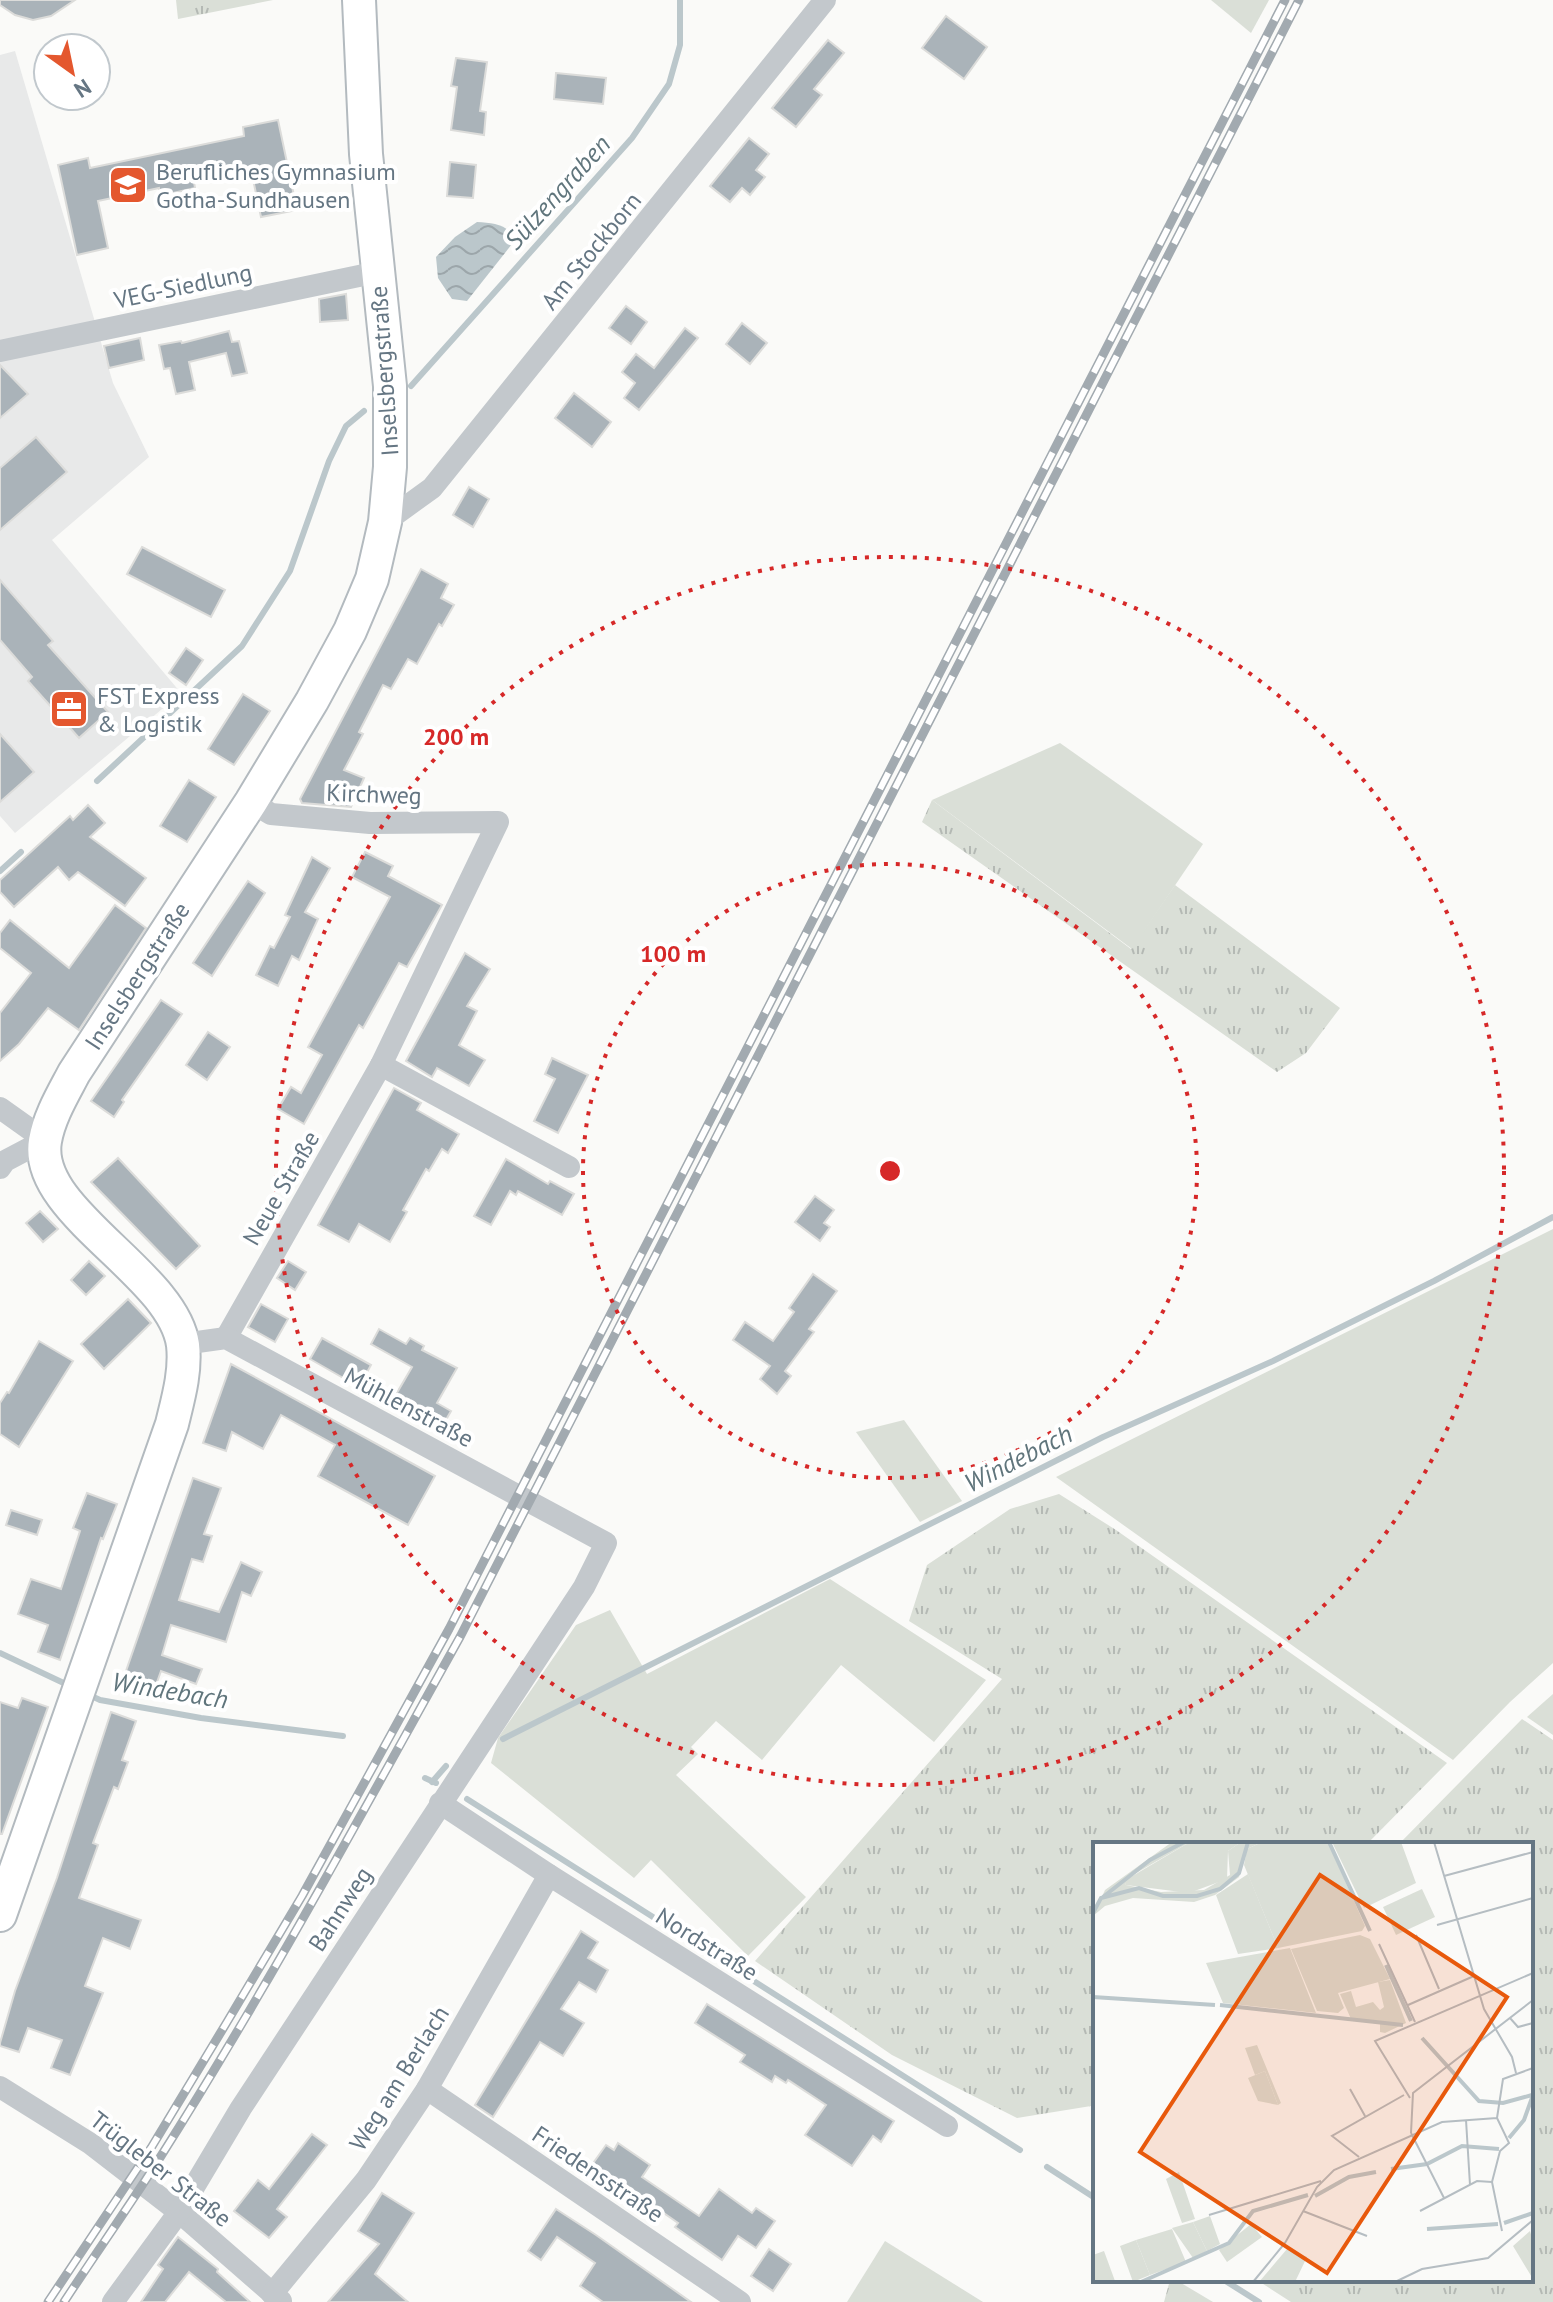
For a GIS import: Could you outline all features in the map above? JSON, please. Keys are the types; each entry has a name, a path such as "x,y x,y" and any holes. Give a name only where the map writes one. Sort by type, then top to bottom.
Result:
{"street":[{"name":"Inselsbergstraße","path":"45,1140 74,1073 251,802 312,701 350,631 372,579 385,522 390,467 390,386 366,154 359,0"},
{"name":"Am Stockborn","path":"385,522 432,488 825,0"},
{"name":"VEG-Siedlung","path":"0,351 378,272"},
{"name":"Kirchweg","path":"251,802 271,814 370,823 498,822"},
{"name":"Neue Straße","path":"226,1338 381,1065 498,822"},
{"path":"381,1065 569,1167"},
{"path":"0,1108 45,1140"},
{"path":"0,1168 5,1161 45,1140"},
{"path":"0,1915 172,1424 182,1380 183,1344 178,1327 165,1304 53,1182 44,1155 45,1140"},
{"path":"183,1344 226,1338"},
{"name":"Mühlenstraße","path":"226,1338 606,1543"},
{"name":"Bahnweg","path":"113,2302 179,2212 241,2108 584,1587 606,1543"},
{"name":"Nordstraße","path":"440,1803 947,2126"},
{"name":"Weg am Berlach","path":"277,2298 366,2180 427,2089 549,1875"},
{"name":"Trügleber Straße","path":"0,2087 91,2144 179,2212 277,2298"},
{"name":"Friedensstraße","path":"427,2089 740,2302"}],"shaded area":[{"path":"15,51 113,383 149,457 52,540 181,693 15,833 0,816 0,55"}],"green space":[{"path":"176,0 273,0 178,19"},
{"path":"1211,0 1269,0 1251,33"},
{"path":"1060,743 1203,844 1132,949 932,800"},
{"path":"932,800 1131,949 1175,885 1340,1008 1306,1053 1277,1072 922,822"},
{"path":"1553,1229 1553,1663 1453,1760 1056,1477"},
{"path":"904,1420 962,1501 920,1522 856,1432"},
{"path":"1059,1494 1116,1530 1447,1763 1369,1842 1093,1842 1093,2104 1017,2118 892,2055 755,1961 1002,1679 909,1621 927,1565 1010,1509"},
{"path":"830,1579 986,1680 934,1742 841,1665 762,1760 716,1721 691,1747 698,1754 676,1775 806,1897 748,1956 651,1860 634,1878 491,1763 498,1738 576,1625 610,1610 647,1674"},
{"path":"1553,1694 1553,1735 1527,1717"},
{"path":"1522,1719 1553,1740 1553,2302 1291,2302 1260,2282 1533,2282 1533,1842 1401,1842"},
{"path":"885,2241 983,2302 847,2302"},
{"path":"1169,2282 1179,2282 1213,2302 1164,2302"}],"water":[{"path":"477,222 504,227 516,239 467,301 452,299 438,278 436,257 455,237"}],"building":[{"path":"0,0 75,0 51,16 33,20 15,15 0,5"},
{"path":"946,16 987,47 964,79 922,48"},
{"path":"828,40 844,53 814,89 822,95 796,127 772,108"},
{"path":"456,58 487,62 480,111 486,112 484,135 451,130 457,87 451,86"},
{"path":"556,73 606,78 603,104 554,99"},
{"name":"Berufliches Gymnasium Gotha-Sundhausen","path":"278,120 297,210 261,217 251,170 194,182 195,188 160,196 159,188 98,201 108,248 77,255 58,165 88,158 90,168 244,136 243,127"},
{"path":"749,138 769,154 756,170 765,177 750,195 742,188 730,202 710,186"},
{"path":"450,162 476,165 473,198 447,196"},
{"path":"346,294 348,320 320,322 319,299"},
{"path":"626,306 647,322 631,344 609,328"},
{"path":"742,323 767,343 750,364 726,344"},
{"path":"685,328 698,338 639,410 624,398 635,383 622,372 636,354 654,368"},
{"path":"229,331 232,342 239,341 247,373 232,376 226,353 189,362 195,390 176,394 170,368 164,369 159,345 182,343"},
{"path":"140,338 144,360 109,368 104,346"},
{"path":"0,365 28,394 0,418"},
{"path":"574,393 611,422 592,447 555,418"},
{"path":"36,437 67,472 0,530 0,468"},
{"path":"469,487 489,499 473,527 453,515"},
{"path":"142,547 225,590 211,617 127,574"},
{"path":"421,569 448,584 441,598 454,605 442,626 439,624 417,664 408,659 391,689 383,685 359,732 363,734 344,770 364,778 351,807 302,803 300,799"},
{"path":"0,580 53,641 48,645 108,712 79,738 28,681 32,677 0,640"},
{"path":"186,648 203,660 186,685 169,673"},
{"path":"243,694 270,711 234,765 208,749"},
{"path":"0,734 34,772 0,802"},
{"path":"189,780 216,797 187,842 160,826"},
{"path":"88,805 105,823 90,837 146,878 125,906 78,872 69,880 58,867 14,907 0,892 0,880 70,816 73,820"},
{"path":"365,852 393,866 388,876 442,905 407,967 399,963 363,1028 359,1025 304,1124 278,1109 291,1087 301,1093 322,1055 308,1047 390,897 352,877"},
{"path":"312,857 330,868 305,912 318,919 299,960 292,956 278,986 256,975 270,946 274,948 290,917 285,915"},
{"path":"248,881 265,893 212,976 193,963"},
{"path":"115,905 146,928 79,1030 48,1008 19,1044 0,1061 0,1013 31,973 0,948 0,933 10,920 69,968"},
{"path":"465,953 490,969 467,1006 477,1011 459,1045 485,1060 469,1086 437,1068 432,1077 406,1061"},
{"path":"161,1000 182,1014 122,1100 124,1102 114,1117 91,1101"},
{"path":"208,1032 230,1047 207,1080 186,1065"},
{"path":"552,1058 588,1075 558,1133 534,1121 555,1079 545,1074"},
{"path":"394,1088 421,1103 417,1110 459,1134 448,1153 442,1149 429,1171 426,1169 403,1210 407,1212 390,1242 359,1224 349,1242 318,1225"},
{"path":"118,1158 200,1246 176,1269 91,1182"},
{"path":"506,1159 548,1184 550,1181 574,1194 562,1215 518,1191 516,1195 510,1191 491,1225 474,1216"},
{"path":"815,1196 834,1210 824,1223 830,1227 820,1241 795,1222"},
{"path":"40,1211 58,1229 43,1242 26,1223"},
{"path":"89,1261 105,1276 86,1295 71,1280"},
{"path":"288,1261 306,1272 295,1290 277,1278"},
{"path":"813,1274 837,1291 809,1329 814,1332 785,1371 791,1376 777,1394 760,1379 770,1366 733,1340 745,1322 773,1341 794,1312 789,1308"},
{"path":"128,1299 151,1323 104,1369 81,1344"},
{"path":"261,1304 288,1319 275,1342 248,1327"},
{"path":"379,1329 406,1344 410,1338 424,1346 422,1350 457,1368 437,1403 451,1411 439,1432 391,1403 412,1367 371,1344"},
{"path":"322,1338 371,1365 359,1387 310,1359"},
{"path":"39,1341 73,1361 19,1447 0,1434 0,1403"},
{"path":"231,1364 435,1476 408,1525 318,1476 335,1445 281,1415 263,1449 232,1432 226,1451 203,1443"},
{"path":"193,1478 221,1488 204,1534 212,1536 203,1562 192,1559 179,1600 219,1612 241,1562 262,1572 251,1596 242,1592 226,1642 171,1625 162,1655 202,1669 196,1684 161,1671 156,1685 125,1674"},
{"path":"87,1493 117,1504 101,1538 60,1660 38,1652 48,1625 18,1614 31,1579 61,1589 80,1531 73,1528"},
{"path":"11,1510 42,1520 37,1535 6,1525"},
{"path":"22,1698 48,1707 0,1834 0,1702 18,1708"},
{"path":"111,1712 136,1721 122,1760 128,1762 118,1789 114,1787 93,1843 98,1845 79,1898 141,1920 130,1949 103,1938 85,1986 103,1993 70,2075 51,2068 62,2040 28,2028 19,2052 0,2046 0,2043"},
{"path":"581,1931 598,1942 588,1958 608,1970 596,1992 579,1982 561,2009 584,2023 563,2056 540,2042 493,2117 475,2105"},
{"path":"707,2004 894,2121 881,2142 873,2136 852,2166 805,2135 826,2105 788,2080 786,2083 775,2076 772,2082 740,2062 745,2055 695,2023"},
{"path":"312,2134 327,2145 277,2209 287,2217 269,2238 234,2211 258,2180 269,2189"},
{"path":"618,2143 650,2165 642,2177 699,2216 719,2189 752,2213 756,2208 775,2221 756,2248 738,2236 722,2260 675,2227 678,2223 632,2191 629,2196 589,2169 606,2145 614,2150"},
{"path":"382,2193 414,2213 375,2274 408,2302 328,2302 379,2244 358,2231"},
{"path":"556,2209 691,2302 603,2302 580,2286 595,2263 557,2237 541,2260 528,2251"},
{"path":"178,2237 218,2269 217,2272 250,2302 226,2302 189,2272 165,2302 141,2302 163,2269 158,2265"},
{"path":"769,2249 791,2264 773,2291 751,2276"}],"waterway":[{"name":"Sülzengraben","path":"411,386 632,138 669,84 680,45 680,0"},
{"name":"Sülzengraben","path":"97,781 242,646 290,571 329,461 346,426 364,411"},
{"name":"Sülzengraben","path":"0,871 21,852"},
{"name":"Windebach","path":"503,1739 1103,1437 1273,1361 1434,1281 1553,1217"},
{"name":"Windebach","path":"0,1653 70,1686"},
{"name":"Windebach","path":"87,1694 100,1700 201,1718 343,1736"},
{"name":"Windebach","path":"432,1782 446,1766"},
{"name":"Windebach","path":"425,1778 436,1783"},
{"path":"467,1799 1020,2150"},
{"path":"1047,2167 1093,2197"},
{"path":"1227,2282 1259,2302"}],"railway":[{"path":"48,2302 151,2148 227,2022 302,1896 449,1629 1285,0"},
{"path":"64,2302 161,2156 239,2028 460,1637 1299,0"}],"place":[{"name":"Berufliches Gymnasium Gotha-Sundhausen","path":"128,185"},
{"name":"FST Express & Logistik","path":"69,709"}]}
